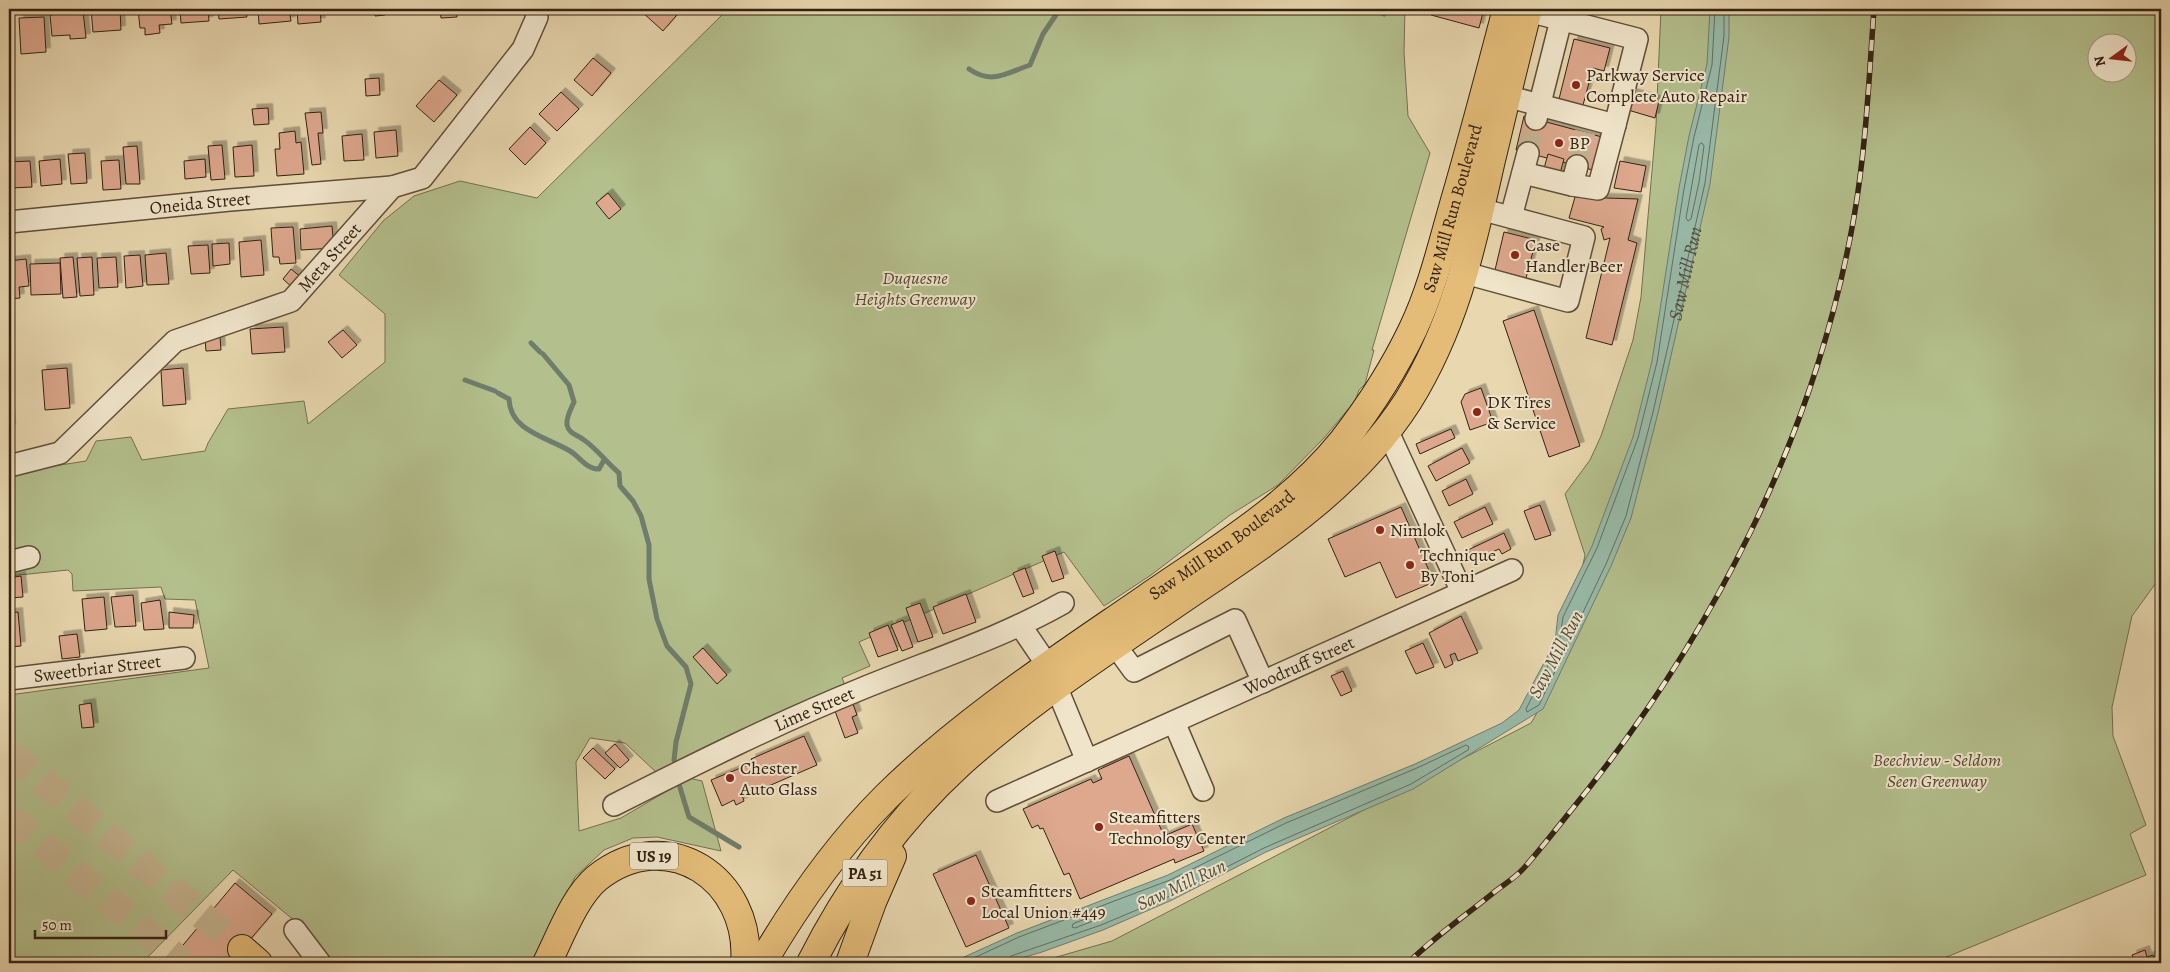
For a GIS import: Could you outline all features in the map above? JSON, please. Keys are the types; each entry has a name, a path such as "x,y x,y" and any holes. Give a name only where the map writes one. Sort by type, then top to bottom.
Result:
{"highway":[{"name":"Saw Mill Run Boulevard","path":"810,963 860,880 905,821 932,791 1052,676 1115,645 1298,519 1346,477 1387,430 1408,401 1440,342 1452,314 1465,273 1506,96 1521,10"},
{"name":"Saw Mill Run Boulevard","path":"762,963 816,879 887,796 945,744 1052,676 1282,502 1320,467 1342,442 1382,385 1413,329 1434,276 1484,99 1521,10"},
{"path":"1382,385 1387,430"},
{"path":"850,963 884,871 932,791"},
{"name":"US 19","path":"547,963 578,902 596,879 622,864 652,856 669,856 686,860 701,868 720,884 736,905 746,943 745,963"}],"street":[{"path":"392,187 422,178 523,49 537,17 535,9"},
{"path":"1511,217 1525,163 1574,175 1598,189 1636,39 1521,10"},
{"path":"1538,112 1561,20"},
{"path":"1506,96 1538,112 1587,125 1615,125"},
{"name":"Oneida Street","path":"9,222 230,200 392,187"},
{"name":"Meta Street","path":"9,466 60,453 175,341 291,301 392,187"},
{"path":"1465,273 1568,301 1584,237 1480,209"},
{"path":"1387,430 1462,592"},
{"name":"Woodruff Street","path":"997,801 1512,570"},
{"name":"Lime Street","path":"614,805 689,767 798,716 868,686 1020,626 1063,603"},
{"path":"1115,645 1134,671 1235,620 1263,682"},
{"path":"1020,626 1052,676 1087,761"},
{"name":"Sweetbriar Street","path":"9,679 184,658"},
{"path":"1174,722 1203,790"},
{"path":"295,930 320,963"}],"green space":[{"name":"Duquesne Heights Greenway","path":"728,9 1405,9 1404,52 1408,116 1430,153 1372,350 1374,350 1365,384 1359,390 1355,401 1324,438 1278,485 1230,515 1151,575 1104,606 1064,552 859,642 870,666 842,678 845,685 657,773 625,743 590,738 576,762 579,831 621,818 689,778 702,781 721,851 657,837 633,838 604,850 575,877 533,963 334,963 307,931 233,870 142,963 9,963 9,695 209,668 195,600 165,599 161,587 73,591 72,574 68,570 9,576 9,473 86,461 96,441 131,437 142,460 205,451 228,409 304,401 308,424 385,362 385,314 339,275 383,221 414,196 460,181 537,198"},
{"name":"Beechview - Seldom Seen Greenway","path":"1661,9 2161,9 2161,576 2132,616 2112,707 2113,736 2146,825 2130,834 2146,875 1932,963 1036,963 1112,941 1531,723 1559,675 1585,555 1565,494 1590,460 1601,436 1633,340 1641,297 1656,125"}],"water":[{"name":"Saw Mill Run","path":"1710,9 1729,9 1729,37 1710,184 1658,413 1631,518 1611,566 1543,709 1413,789 1266,852 1172,900 1103,930 1005,963 951,963 1017,933 1168,875 1284,818 1415,764 1502,723 1519,710 1555,642 1558,615 1592,546 1633,437 1652,361 1679,188 1689,136 1707,64"}],"building":[{"path":"91,9 120,9 121,30 93,32"},
{"path":"138,9 170,9 172,24 159,25 160,33 145,35 145,28 140,28"},
{"path":"180,9 208,9 209,21 181,23"},
{"path":"218,9 246,9 247,17 219,19"},
{"path":"258,9 289,9 291,21 259,24"},
{"path":"297,9 320,9 321,22 298,24"},
{"path":"329,9 352,9 352,11 329,13"},
{"path":"375,9 384,9 385,15 375,16"},
{"path":"440,9 457,9 457,17 441,18"},
{"path":"643,9 682,9 663,31 641,11"},
{"path":"1433,9 1484,9 1479,28 1431,15"},
{"path":"83,11 86,38 70,39 70,35 52,36 50,15"},
{"path":"44,17 46,52 21,54 19,18"},
{"name":"Parkway Service Complete Auto Repair","path":"1574,39 1610,48 1604,71 1593,68 1583,105 1559,99"},
{"path":"593,58 611,73 592,96 574,80"},
{"path":"379,78 380,95 366,96 365,79"},
{"path":"439,80 457,95 434,122 416,106"},
{"path":"561,92 579,109 557,131 539,114"},
{"path":"1632,93 1659,101 1655,118 1628,110"},
{"path":"268,108 269,124 254,125 252,109"},
{"path":"321,112 323,133 318,133 321,164 312,165 305,113"},
{"name":"BP","path":"1524,116 1602,137 1593,170 1516,150"},
{"path":"530,127 546,143 525,165 509,149"},
{"path":"396,130 398,156 376,158 374,132"},
{"path":"295,131 296,143 301,142 304,174 277,176 275,149 280,149 279,133"},
{"path":"362,134 364,160 344,161 342,136"},
{"path":"222,145 225,179 211,180 208,146"},
{"path":"252,145 254,176 235,177 233,147"},
{"path":"137,146 140,184 126,184 123,147"},
{"path":"85,153 87,183 71,184 68,154"},
{"path":"1548,154 1564,159 1559,177 1543,172"},
{"path":"60,159 62,184 41,186 39,161"},
{"path":"205,159 206,177 185,179 184,161"},
{"path":"119,160 121,189 103,190 101,161"},
{"path":"30,161 32,187 10,188 9,162"},
{"path":"1620,161 1646,166 1641,192 1614,188"},
{"path":"608,193 621,209 609,219 596,203"},
{"path":"1575,197 1638,199 1628,240 1637,243 1612,345 1586,338 1610,238 1604,240 1601,229 1604,227 1569,218"},
{"path":"332,226 334,248 301,250 300,229"},
{"path":"293,227 296,263 280,264 279,257 273,257 271,228"},
{"name":"Case Handler Beer","path":"1504,232 1536,240 1526,278 1495,270"},
{"path":"261,240 264,275 241,277 239,242"},
{"path":"229,243 230,264 213,266 212,244"},
{"path":"208,245 210,273 191,274 188,246"},
{"path":"166,253 169,284 147,285 145,255"},
{"path":"140,255 143,286 126,288 124,256"},
{"path":"73,257 77,297 63,298 60,258"},
{"path":"92,257 94,295 80,296 77,258"},
{"path":"116,257 118,287 99,288 97,258"},
{"path":"26,259 29,286 19,287 20,298 9,299 9,261"},
{"path":"60,263 61,294 31,295 30,264"},
{"path":"291,269 302,278 293,288 283,279"},
{"path":"1534,310 1580,446 1549,457 1503,321"},
{"path":"283,327 285,352 252,354 250,329"},
{"path":"343,330 357,345 342,358 328,342"},
{"path":"220,337 221,350 206,351 205,339"},
{"path":"67,368 70,408 45,410 42,370"},
{"path":"183,368 186,404 163,406 161,370"},
{"name":"DK Tires & Service","path":"1481,388 1493,422 1470,430 1461,402 1465,394"},
{"path":"9,402 11,429 9,429"},
{"path":"1451,429 1455,438 1420,454 1416,444"},
{"path":"1462,448 1470,463 1436,481 1428,466"},
{"path":"1466,479 1473,494 1449,506 1442,491"},
{"path":"1540,505 1551,535 1535,540 1524,511"},
{"path":"1401,507 1434,582 1396,598 1380,562 1345,577 1328,539"},
{"path":"1485,507 1493,524 1462,538 1454,522"},
{"path":"1504,533 1511,549 1502,554 1499,549 1473,561 1468,550"},
{"path":"1055,551 1064,578 1052,582 1042,556"},
{"path":"1025,568 1034,593 1023,597 1013,573"},
{"path":"21,576 23,597 9,598 9,578"},
{"path":"966,594 976,622 943,634 933,607"},
{"path":"133,595 136,626 115,627 111,597"},
{"path":"104,597 107,629 85,631 82,599"},
{"path":"160,600 164,629 144,630 141,603"},
{"path":"920,603 933,637 918,642 906,608"},
{"path":"18,612 21,646 9,647 9,613"},
{"path":"169,612 194,615 193,628 169,628"},
{"path":"1461,616 1478,653 1458,661 1455,653 1450,655 1453,664 1445,668 1429,633"},
{"path":"903,620 913,647 902,651 891,625"},
{"path":"888,625 898,650 878,657 869,633"},
{"path":"77,634 80,657 62,659 59,636"},
{"path":"1423,643 1434,667 1416,674 1405,651"},
{"path":"703,648 727,675 717,684 693,657"},
{"path":"1343,671 1352,691 1341,696 1331,676"},
{"path":"91,703 94,727 82,728 79,705"},
{"path":"853,704 857,715 852,717 858,733 845,738 835,711"},
{"path":"804,736 817,765 764,788 763,786 742,795 744,801 736,805 734,800 722,806 711,780 753,763 751,759"},
{"path":"615,744 629,760 620,768 605,753"},
{"path":"593,748 615,769 605,779 583,758"},
{"name":"Steamfitters Technology Center","path":"1129,756 1164,836 1192,824 1204,851 1175,863 1174,859 1080,899 1069,873 1064,875 1043,828 1040,829 1038,825 1032,828 1023,809 1091,779 1093,783 1102,779 1098,770"},
{"name":"Steamfitters Local Union #449","path":"976,855 1009,928 966,947 933,874"},
{"path":"235,883 272,914 230,963 168,963"},
{"path":"2145,950 2147,957 2153,955 2156,963 2129,963 2134,960 2132,955"}],"waterway":[{"path":"969,69 977,74 992,77 1030,65 1043,34 1060,9"},
{"path":"1377,9 1384,14"},
{"path":"531,343 540,352"},
{"path":"543,354 569,385 574,402 567,419 568,428 593,447 619,473 620,486 633,501 641,516 649,545 649,579 657,619 667,646 686,667 691,684 676,742 674,760"},
{"path":"465,380 495,391"},
{"path":"498,393 509,399 511,410 516,419 531,432 574,453 590,467 599,469 604,460"},
{"path":"678,781 689,817 739,847"}],"tunnel":[{"path":"1528,153 1536,119"},
{"path":"1577,166 1585,132"},
{"path":"9,753 242,949"},
{"path":"9,817 183,963"}],"railway":[{"path":"1408,963 1439,935 1520,872 1558,827 1620,747 1668,678 1711,607 1750,533 1784,457 1813,379 1836,299 1854,217 1861,165 1867,113 1874,9"}],"place":[{"name":"Parkway Service Complete Auto Repair","path":"1576,85"},
{"name":"BP","path":"1559,143"},
{"name":"Case Handler Beer","path":"1515,255"},
{"name":"DK Tires & Service","path":"1477,412"},
{"name":"Nimlok","path":"1380,530"},
{"name":"Technique By Toni","path":"1410,565"},
{"name":"Chester Auto Glass","path":"730,778"},
{"name":"Steamfitters Technology Center","path":"1099,827"},
{"name":"Steamfitters Local Union #449","path":"971,901"}]}
